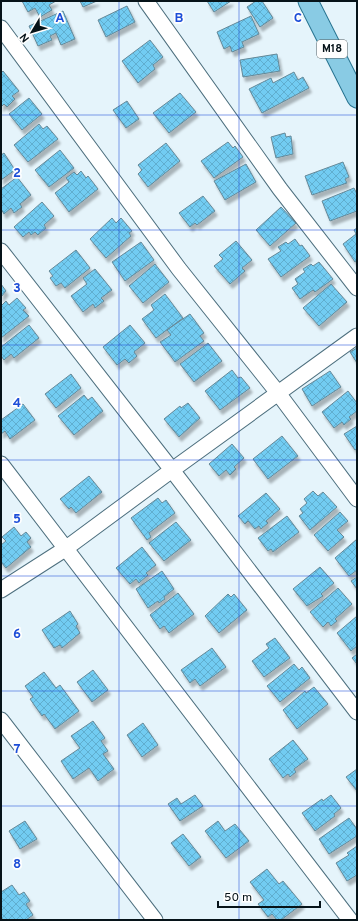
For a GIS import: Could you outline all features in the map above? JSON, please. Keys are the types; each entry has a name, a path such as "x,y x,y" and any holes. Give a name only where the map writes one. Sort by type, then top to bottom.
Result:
{"main road":[{"name":"M18","path":"308,1 357,98"}],"street":[{"path":"146,1 280,189 357,288"},
{"path":"1,28 179,269 278,393 357,499"},
{"path":"1,251 172,470 357,712"},
{"path":"1,590 65,550 172,470 357,336"},
{"path":"1,464 65,550 350,920"},
{"path":"1,720 155,920"}],"building":[{"path":"22,1 56,1 49,5 52,10 40,17 35,8 28,12"},
{"path":"80,1 97,1 83,7"},
{"path":"207,1 231,1 214,12"},
{"path":"256,1 262,1 273,18 260,27 247,7"},
{"path":"127,6 135,22 106,37 98,20"},
{"path":"63,11 75,39 61,45 56,33 50,36 52,40 38,46 29,26"},
{"path":"251,16 259,34 242,42 244,47 232,52 230,46 224,49 217,32"},
{"path":"150,40 163,57 153,65 155,69 138,83 122,61"},
{"path":"277,54 280,71 243,77 240,60"},
{"path":"3,71 19,91 12,96 15,99 7,107 4,104 1,107 1,73"},
{"path":"294,72 298,80 303,77 309,88 262,113 249,89 271,78 273,83"},
{"path":"180,93 196,112 169,133 153,113"},
{"path":"29,98 42,114 22,130 9,114"},
{"path":"127,101 139,119 126,128 113,110"},
{"path":"39,124 43,129 47,126 58,139 28,162 14,145"},
{"path":"285,133 286,137 291,136 293,154 276,158 271,137"},
{"path":"228,142 233,148 235,146 243,157 214,178 201,161"},
{"path":"166,143 180,161 148,187 138,174 142,170 138,165"},
{"path":"60,150 74,168 49,187 35,170"},
{"path":"4,153 15,170 1,180 1,155"},
{"path":"343,162 349,177 345,179 347,183 312,195 305,176"},
{"path":"246,164 256,182 225,200 214,181"},
{"path":"81,171 86,178 88,176 98,189 69,212 55,193 69,182 66,178 74,172 77,175"},
{"path":"17,177 31,195 20,204 22,207 14,213 11,208 4,214 1,209 1,189"},
{"path":"354,188 357,194 357,211 330,221 322,201"},
{"path":"203,196 215,211 197,225 195,223 190,227 179,213"},
{"path":"42,202 54,216 44,225 46,228 38,235 35,232 31,235 29,232 23,237 14,227"},
{"path":"281,207 296,223 270,246 256,230"},
{"path":"112,218 116,223 121,218 132,231 129,233 131,236 106,258 90,239"},
{"path":"357,228 357,261 355,262 343,244 356,234 354,230"},
{"path":"295,239 300,246 302,245 310,256 281,277 268,259 281,251 278,247 286,242 288,244"},
{"path":"236,241 252,260 242,268 245,271 230,284 214,266 223,259 219,255"},
{"path":"141,242 154,260 125,281 112,262"},
{"path":"76,250 90,268 65,288 61,283 56,286 50,278 53,276 49,271"},
{"path":"319,262 333,279 315,292 313,290 300,299 292,288 298,284 295,279 305,272 303,269 311,264 313,266"},
{"path":"155,264 169,282 143,303 129,286"},
{"path":"95,269 112,290 101,298 104,301 95,308 93,304 83,312 71,296 87,284 83,278"},
{"path":"1,284 6,291 1,297"},
{"path":"331,284 347,302 319,326 303,308"},
{"path":"165,294 183,318 156,338 142,319 154,310 151,305"},
{"path":"17,298 26,308 23,310 29,316 1,338 1,306 6,301 9,305"},
{"path":"190,314 204,333 200,336 204,341 175,362 160,342 171,335 167,330"},
{"path":"29,325 39,338 14,358 11,354 4,360 1,356 1,347"},
{"path":"130,325 145,343 134,352 137,356 129,363 125,359 117,365 103,347"},
{"path":"208,343 222,361 194,382 180,364"},
{"path":"357,348 357,363 350,352"},
{"path":"232,370 238,378 241,377 250,388 220,410 205,391"},
{"path":"330,371 341,387 312,406 302,389"},
{"path":"71,374 81,388 56,408 45,394"},
{"path":"348,391 357,403 357,411 349,417 351,419 344,425 342,422 334,428 322,412"},
{"path":"84,395 88,400 92,397 103,411 74,435 58,416"},
{"path":"188,403 200,418 179,437 164,419 180,406 181,408"},
{"path":"23,404 35,420 10,439 5,431 1,434 1,420"},
{"path":"357,426 357,449 355,450 344,434"},
{"path":"282,436 298,456 268,479 253,459"},
{"path":"232,444 244,458 234,467 236,469 230,475 226,470 219,476 209,464"},
{"path":"89,476 102,492 76,513 71,507 69,509 60,499"},
{"path":"313,491 318,496 323,492 337,507 310,530 299,516 303,513 300,509 307,503 304,499"},
{"path":"266,493 280,509 266,521 268,523 261,529 259,526 255,529 248,521 245,524 238,516"},
{"path":"158,498 162,503 166,500 175,513 149,533 151,537 147,540 131,518"},
{"path":"340,512 348,521 337,530 344,537 328,551 314,535"},
{"path":"287,516 299,532 273,552 271,549 268,551 258,538"},
{"path":"176,522 191,540 164,561 149,543"},
{"path":"14,527 21,536 26,532 31,538 27,542 31,547 6,568 1,562 1,545 6,541 2,537"},
{"path":"357,539 357,570 349,576 335,558"},
{"path":"142,547 156,565 146,573 148,575 139,583 136,579 130,584 116,568"},
{"path":"320,567 334,583 321,594 323,596 307,606 293,589"},
{"path":"162,571 174,589 164,597 165,599 159,603 158,601 148,608 136,589"},
{"path":"357,577 357,589 351,581"},
{"path":"338,588 352,604 335,619 337,621 331,626 328,622 323,627 310,612"},
{"path":"178,593 194,614 169,633 164,626 160,629 150,615"},
{"path":"228,594 231,597 234,594 247,610 219,633 205,616"},
{"path":"70,611 78,624 76,626 80,633 62,648 60,645 54,648 42,630"},
{"path":"357,616 357,646 351,651 337,633"},
{"path":"275,638 290,658 264,677 252,661 269,648 266,644"},
{"path":"212,648 226,667 200,686 195,679 190,683 181,670"},
{"path":"357,654 357,664 352,658"},
{"path":"294,664 299,670 302,667 310,678 280,702 267,686"},
{"path":"93,670 108,690 92,702 77,682"},
{"path":"44,672 56,688 60,685 79,711 55,729 44,714 42,716 30,699 33,697 25,686"},
{"path":"314,687 328,704 297,729 283,710 305,691 306,693"},
{"path":"93,721 105,738 101,741 108,751 103,754 114,769 98,781 89,768 73,779 61,761 80,748 71,736"},
{"path":"143,723 158,745 142,757 127,735"},
{"path":"293,740 308,759 294,769 296,772 290,777 288,774 283,778 269,759"},
{"path":"357,769 357,791 346,777"},
{"path":"195,795 203,806 180,821 168,804 177,798 181,804"},
{"path":"331,795 341,808 334,814 335,816 315,831 302,813 322,799 323,801"},
{"path":"349,818 357,829 357,836 329,854 319,839"},
{"path":"25,821 37,839 20,849 9,831"},
{"path":"218,821 225,831 235,824 249,841 226,858 205,831"},
{"path":"183,834 201,857 189,866 171,843"},
{"path":"357,846 357,875 347,881 336,863 349,855 347,853"},
{"path":"267,869 279,884 283,881 302,904 281,920 277,920 272,914 268,917 258,904 264,900 250,882"},
{"path":"12,885 19,895 24,892 30,901 26,904 33,915 26,920 3,920 1,917 1,892"}]}
